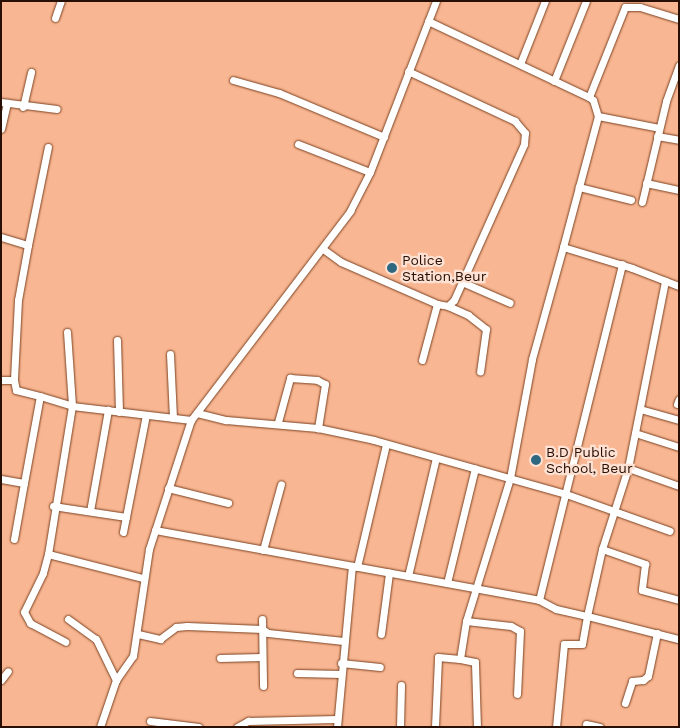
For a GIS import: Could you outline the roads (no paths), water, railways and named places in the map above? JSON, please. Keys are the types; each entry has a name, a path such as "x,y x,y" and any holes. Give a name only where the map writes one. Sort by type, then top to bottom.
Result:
{"street":[{"path":"55,18 61,1"},
{"path":"100,727 116,680 133,656 138,634 143,578 155,530 192,420 283,295 323,249 350,211 370,172 436,1"},
{"path":"520,64 546,1"},
{"path":"554,81 586,1"},
{"path":"589,97 625,7 640,7 679,19"},
{"path":"428,21 589,97 593,100 598,116 532,359 510,478 474,588 460,659"},
{"path":"642,202 659,128 679,65"},
{"path":"408,71 515,121 525,132 524,144 462,282 448,306"},
{"path":"23,107 31,72"},
{"path":"233,80 279,93 384,137"},
{"path":"1,129 4,103 23,107 57,109"},
{"path":"598,116 659,128"},
{"path":"657,136 679,140"},
{"path":"298,144 370,172"},
{"path":"48,148 18,300 14,380 16,390 72,406 192,420"},
{"path":"646,184 679,190"},
{"path":"579,188 631,200"},
{"path":"1,236 28,245"},
{"path":"563,247 622,264 679,286"},
{"path":"323,249 341,262 437,304 448,306 468,315 486,329 480,372"},
{"path":"539,600 622,264"},
{"path":"556,727 564,644 582,644 586,616 602,549 628,468 666,281"},
{"path":"462,282 510,303"},
{"path":"422,360 437,304"},
{"path":"65,642 30,623 24,612 44,573 53,506 72,406 67,332"},
{"path":"118,340 119,412"},
{"path":"170,354 173,418"},
{"path":"278,422 288,381 294,376 317,380 325,384 318,428"},
{"path":"1,380 14,380"},
{"path":"14,539 40,396"},
{"path":"640,409 679,420"},
{"path":"90,511 108,410"},
{"path":"197,413 226,420 278,422 318,428 386,444 566,494 670,531"},
{"path":"123,532 146,415"},
{"path":"635,433 679,447"},
{"path":"237,727 240,723 337,723 344,641 354,566 386,444"},
{"path":"408,576 436,458"},
{"path":"447,583 475,468"},
{"path":"628,468 679,486"},
{"path":"1,479 24,483"},
{"path":"263,550 281,484"},
{"path":"168,488 228,503"},
{"path":"53,506 126,517"},
{"path":"155,530 539,600 556,609 679,638"},
{"path":"602,549 645,564 642,590 679,600"},
{"path":"48,554 143,578"},
{"path":"381,634 389,573"},
{"path":"68,619 96,639 116,680"},
{"path":"262,619 262,686"},
{"path":"466,621 511,626 520,631 517,694"},
{"path":"138,634 160,639 176,627 187,626 262,629 268,634 344,641"},
{"path":"625,703 632,680 643,680 648,676 656,633"},
{"path":"220,658 262,657"},
{"path":"435,727 438,658 475,662 477,727"},
{"path":"342,663 380,666"},
{"path":"1,680 8,671"},
{"path":"297,673 341,674"},
{"path":"400,727 401,685"},
{"path":"150,721 199,727"},
{"path":"586,724 600,727"}],"place":[{"name":"Police Station,Beur","path":"392,268"},
{"name":"B.D Public School, Beur","path":"536,460"}]}
